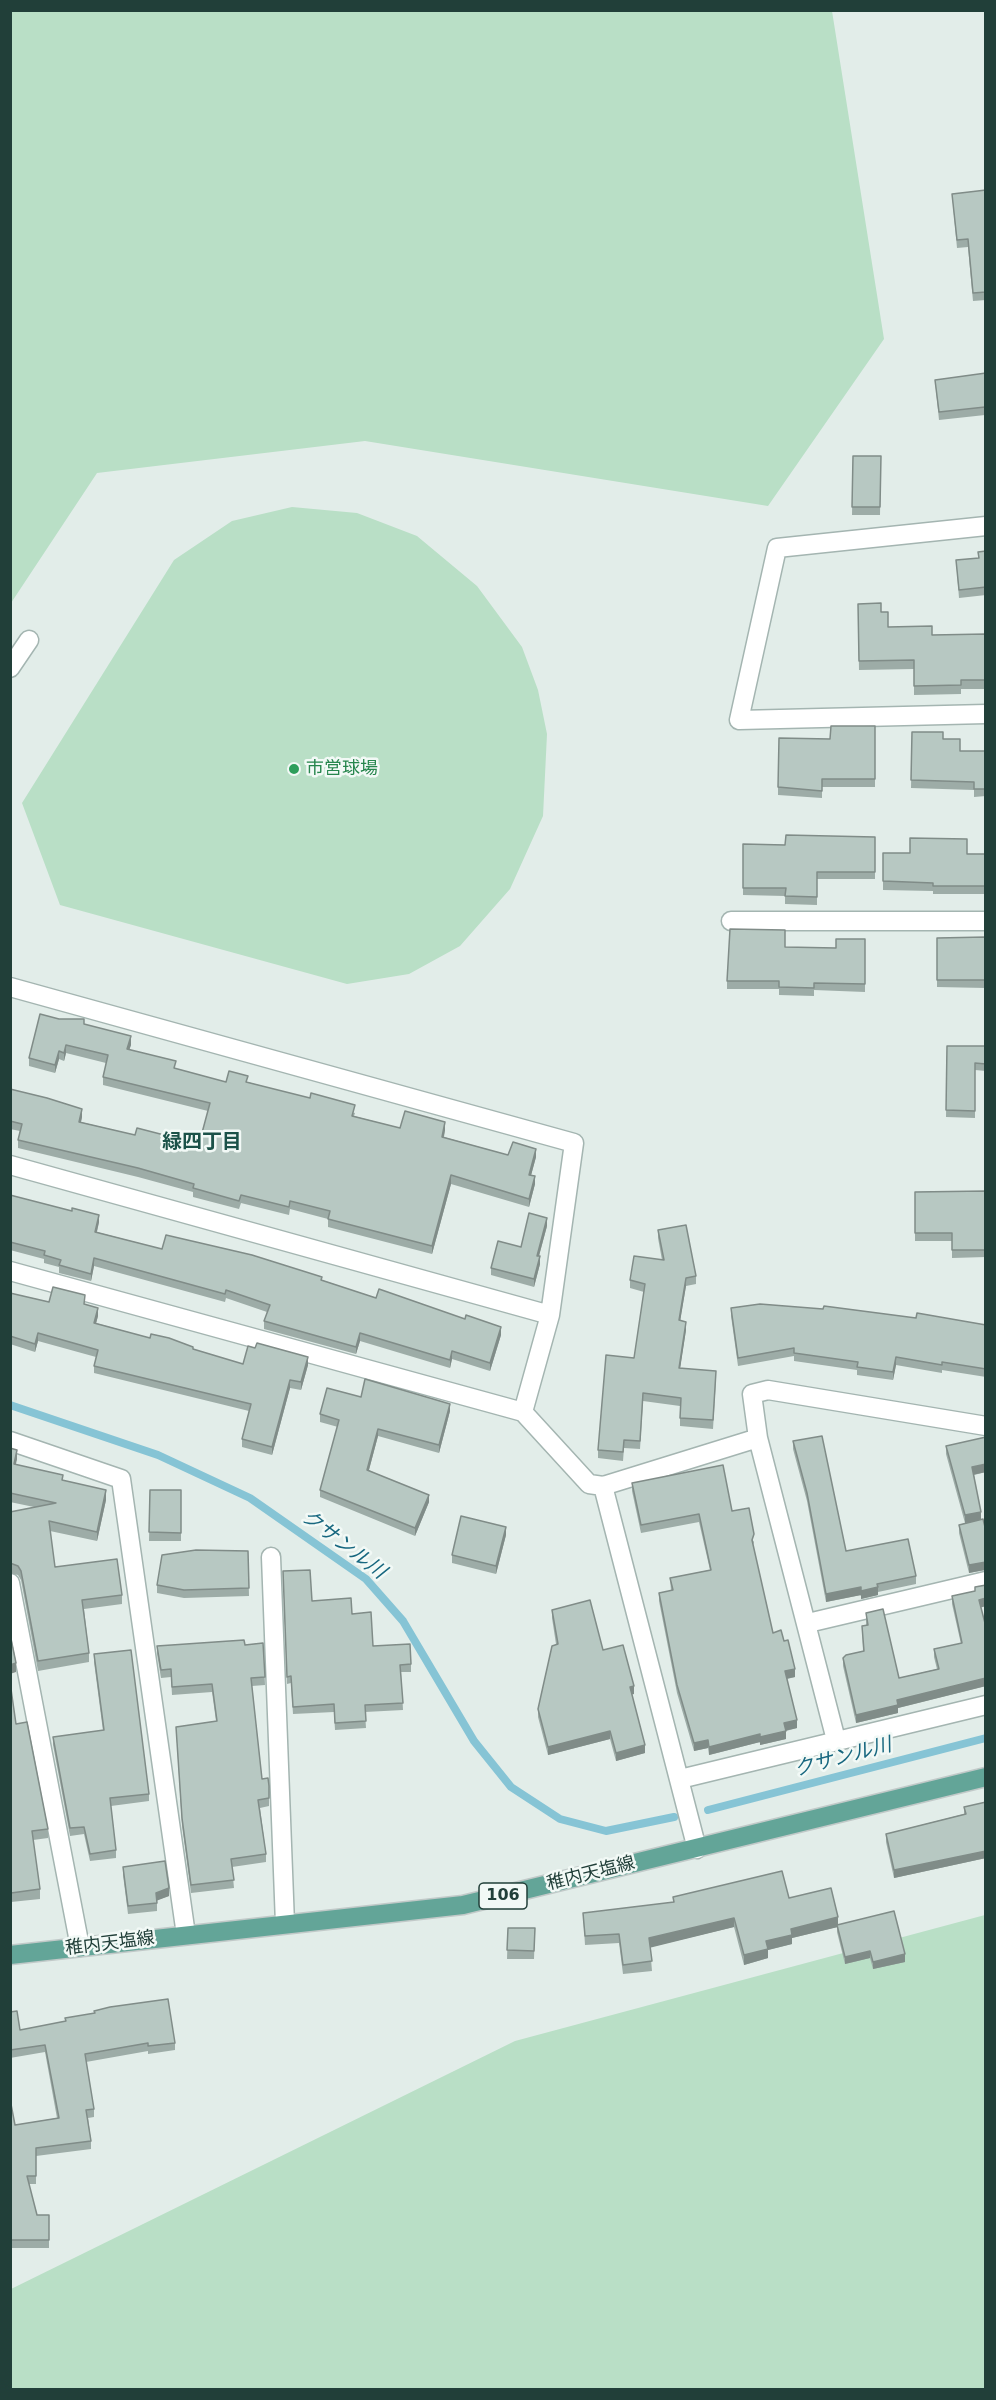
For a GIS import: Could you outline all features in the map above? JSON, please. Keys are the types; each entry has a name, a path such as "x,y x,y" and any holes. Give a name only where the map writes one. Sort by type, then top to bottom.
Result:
{"main road":[{"name":"稚内天塩線","path":"10,1955 463,1905 986,1777"}],"street":[{"path":"986,526 777,548 739,720 986,714"},
{"path":"10,668 29,640"},
{"path":"730,921 986,921"},
{"path":"10,987 574,1143 550,1315 523,1412"},
{"path":"10,1165 550,1315"},
{"path":"10,1271 523,1412 589,1484 603,1486 758,1437"},
{"path":"836,1740 808,1623 758,1437 752,1394 768,1390 986,1426"},
{"path":"10,1441 121,1479 186,1935"},
{"path":"603,1486 697,1849"},
{"path":"271,1557 285,1924"},
{"path":"808,1623 986,1581"},
{"path":"10,1583 80,1947"},
{"path":"680,1779 986,1705"}],"green space":[{"path":"11,10 832,11 884,339 768,506 365,441 97,473 11,603"},
{"name":"市営球場","path":"292,507 357,513 417,536 477,586 522,647 538,690 547,734 543,816 510,889 460,946 409,974 347,984 60,905 22,803 174,560 232,521"},
{"path":"985,1915 985,2389 11,2390 11,2289 515,2041"}],"building":[{"path":"986,190 986,292 973,293 968,239 957,240 952,194"},
{"path":"986,373 986,411 985,407 939,412 935,380"},
{"path":"853,456 881,456 880,507 852,507"},
{"path":"986,551 986,587 959,590 956,560 979,558 978,552"},
{"path":"881,603 881,612 888,612 888,627 932,626 932,635 986,634 986,680 961,680 961,685 914,686 914,660 859,661 858,604"},
{"path":"831,726 875,726 875,779 822,779 822,791 778,787 779,738 830,739"},
{"path":"912,732 943,732 943,739 960,739 960,751 986,751 986,789 974,789 974,782 911,780"},
{"path":"786,835 875,837 875,872 817,872 817,897 785,896 786,888 743,888 743,844 785,845"},
{"path":"910,838 967,839 967,854 986,854 986,886 933,886 933,883 883,881 883,853 910,853"},
{"path":"730,929 785,930 785,947 836,948 836,939 865,939 865,984 814,983 814,988 779,987 779,981 727,981"},
{"path":"986,937 986,980 937,980 937,938"},
{"path":"40,1014 59,1019 84,1019 84,1024 131,1036 127,1049 176,1061 174,1068 226,1082 229,1071 248,1076 246,1082 310,1098 311,1093 355,1105 352,1116 400,1128 405,1111 445,1122 442,1137 508,1155 513,1142 536,1149 529,1175 535,1176 529,1199 451,1175 432,1246 328,1219 330,1211 290,1201 289,1207 241,1195 239,1201 193,1188 194,1184 138,1168 18,1140 22,1124 10,1121 10,1089 82,1109 79,1122 135,1135 137,1128 199,1144 210,1103 103,1077 108,1055 66,1045 64,1053 59,1051 55,1065 29,1058"},
{"path":"947,1046 986,1046 986,1064 975,1063 975,1111 946,1110"},
{"path":"986,1191 986,1250 952,1250 952,1233 915,1233 915,1192"},
{"path":"10,1195 72,1211 72,1208 99,1215 95,1232 162,1249 166,1235 252,1255 322,1277 321,1280 376,1298 379,1289 465,1319 466,1315 501,1327 490,1363 452,1351 450,1360 360,1333 356,1347 264,1321 270,1305 226,1290 225,1294 94,1258 91,1274 59,1265 61,1260 44,1255 45,1251 10,1242"},
{"path":"529,1213 547,1218 537,1256 540,1256 534,1279 491,1268 498,1241 521,1247"},
{"path":"686,1225 696,1276 686,1278 679,1320 686,1322 679,1368 716,1371 713,1420 680,1418 681,1398 643,1393 640,1441 624,1440 623,1452 598,1450 606,1355 634,1358 645,1284 630,1280 634,1256 664,1260 658,1230"},
{"path":"53,1287 85,1295 84,1304 98,1308 94,1323 150,1338 151,1334 169,1338 193,1347 193,1349 243,1364 248,1346 255,1348 257,1343 308,1357 301,1382 290,1380 272,1447 242,1439 251,1404 94,1366 98,1350 38,1333 35,1344 10,1336 10,1293 49,1302"},
{"path":"760,1304 823,1309 824,1306 916,1318 917,1313 986,1325 986,1369 942,1362 942,1365 896,1357 893,1372 857,1367 858,1362 794,1353 794,1348 738,1358 731,1308"},
{"path":"365,1379 450,1404 439,1445 378,1429 367,1470 429,1495 415,1528 320,1490 339,1420 320,1414 327,1388 361,1397"},
{"path":"822,1436 846,1551 908,1539 916,1576 877,1584 878,1587 861,1591 861,1587 826,1594 807,1493 793,1441"},
{"path":"986,1437 986,1464 972,1467 981,1512 965,1515 946,1446"},
{"path":"10,1448 17,1450 14,1464 63,1475 62,1480 106,1490 97,1532 49,1521 55,1567 117,1559 122,1595 82,1600 89,1653 38,1661 21,1571 18,1566 10,1563 10,1512 56,1503 10,1493"},
{"path":"723,1465 732,1511 749,1508 754,1534 752,1540 773,1633 781,1630 784,1641 788,1640 795,1669 785,1671 797,1720 784,1723 786,1731 760,1737 760,1734 709,1747 708,1740 694,1743 677,1685 659,1593 673,1590 670,1578 711,1570 699,1514 641,1525 632,1483"},
{"path":"150,1490 181,1490 181,1533 149,1532"},
{"path":"461,1516 506,1527 496,1566 452,1555"},
{"path":"983,1519 986,1531 986,1562 969,1565 959,1525"},
{"path":"196,1550 248,1551 249,1588 184,1590 157,1585 162,1555"},
{"path":"310,1570 312,1601 351,1598 352,1614 371,1612 373,1646 410,1644 411,1664 400,1665 403,1703 365,1705 366,1721 335,1723 334,1704 293,1707 291,1676 287,1677 283,1571"},
{"path":"986,1585 986,1598 979,1600 986,1627 986,1678 897,1700 898,1705 856,1715 843,1658 846,1655 864,1651 862,1626 868,1625 866,1613 883,1609 899,1678 939,1669 934,1649 962,1643 952,1596 975,1591 975,1587"},
{"path":"590,1600 603,1650 623,1645 634,1686 630,1687 645,1745 616,1753 610,1731 548,1747 538,1709 552,1646 558,1644 552,1610"},
{"path":"10,1634 16,1663 10,1665"},
{"path":"244,1640 245,1645 263,1643 265,1677 251,1678 262,1779 268,1778 269,1786 269,1798 258,1800 266,1854 231,1859 234,1880 191,1885 182,1818 176,1727 217,1721 212,1684 172,1687 171,1669 161,1670 157,1646"},
{"path":"131,1650 149,1794 110,1798 116,1850 90,1854 84,1827 70,1828 53,1737 104,1730 94,1654"},
{"path":"10,1682 16,1724 27,1722 48,1829 32,1831 40,1889 11,1893 10,1886"},
{"path":"986,1802 986,1851 894,1870 886,1834 966,1814 964,1807"},
{"path":"165,1861 169,1888 156,1893 157,1903 128,1906 123,1867"},
{"path":"782,1871 789,1898 831,1888 838,1917 791,1929 792,1935 766,1941 768,1949 744,1955 734,1918 649,1938 652,1961 623,1965 619,1934 585,1936 583,1913 674,1902 673,1897"},
{"path":"894,1911 905,1954 873,1962 870,1951 845,1957 837,1925"},
{"path":"508,1928 535,1928 534,1951 507,1950"},
{"path":"168,1999 175,2043 148,2046 148,2043 85,2054 94,2109 86,2110 91,2141 36,2148 36,2176 27,2176 37,2215 49,2215 49,2240 10,2240 10,2099 15,2125 59,2118 45,2045 10,2050 10,2012 17,2011 20,2030 66,2021 65,2018 95,2013 94,2011 110,2007"}],"waterway":[{"name":"クサンル川","path":"10,1405 158,1455 250,1498 366,1579 403,1621 474,1741 511,1787 560,1819 606,1831 674,1817"},
{"name":"クサンル川","path":"708,1810 986,1738"}],"place":[{"name":"市営球場","path":"294,769"}],"district":[{"name":"緑四丁目","path":"202,1143"}]}
